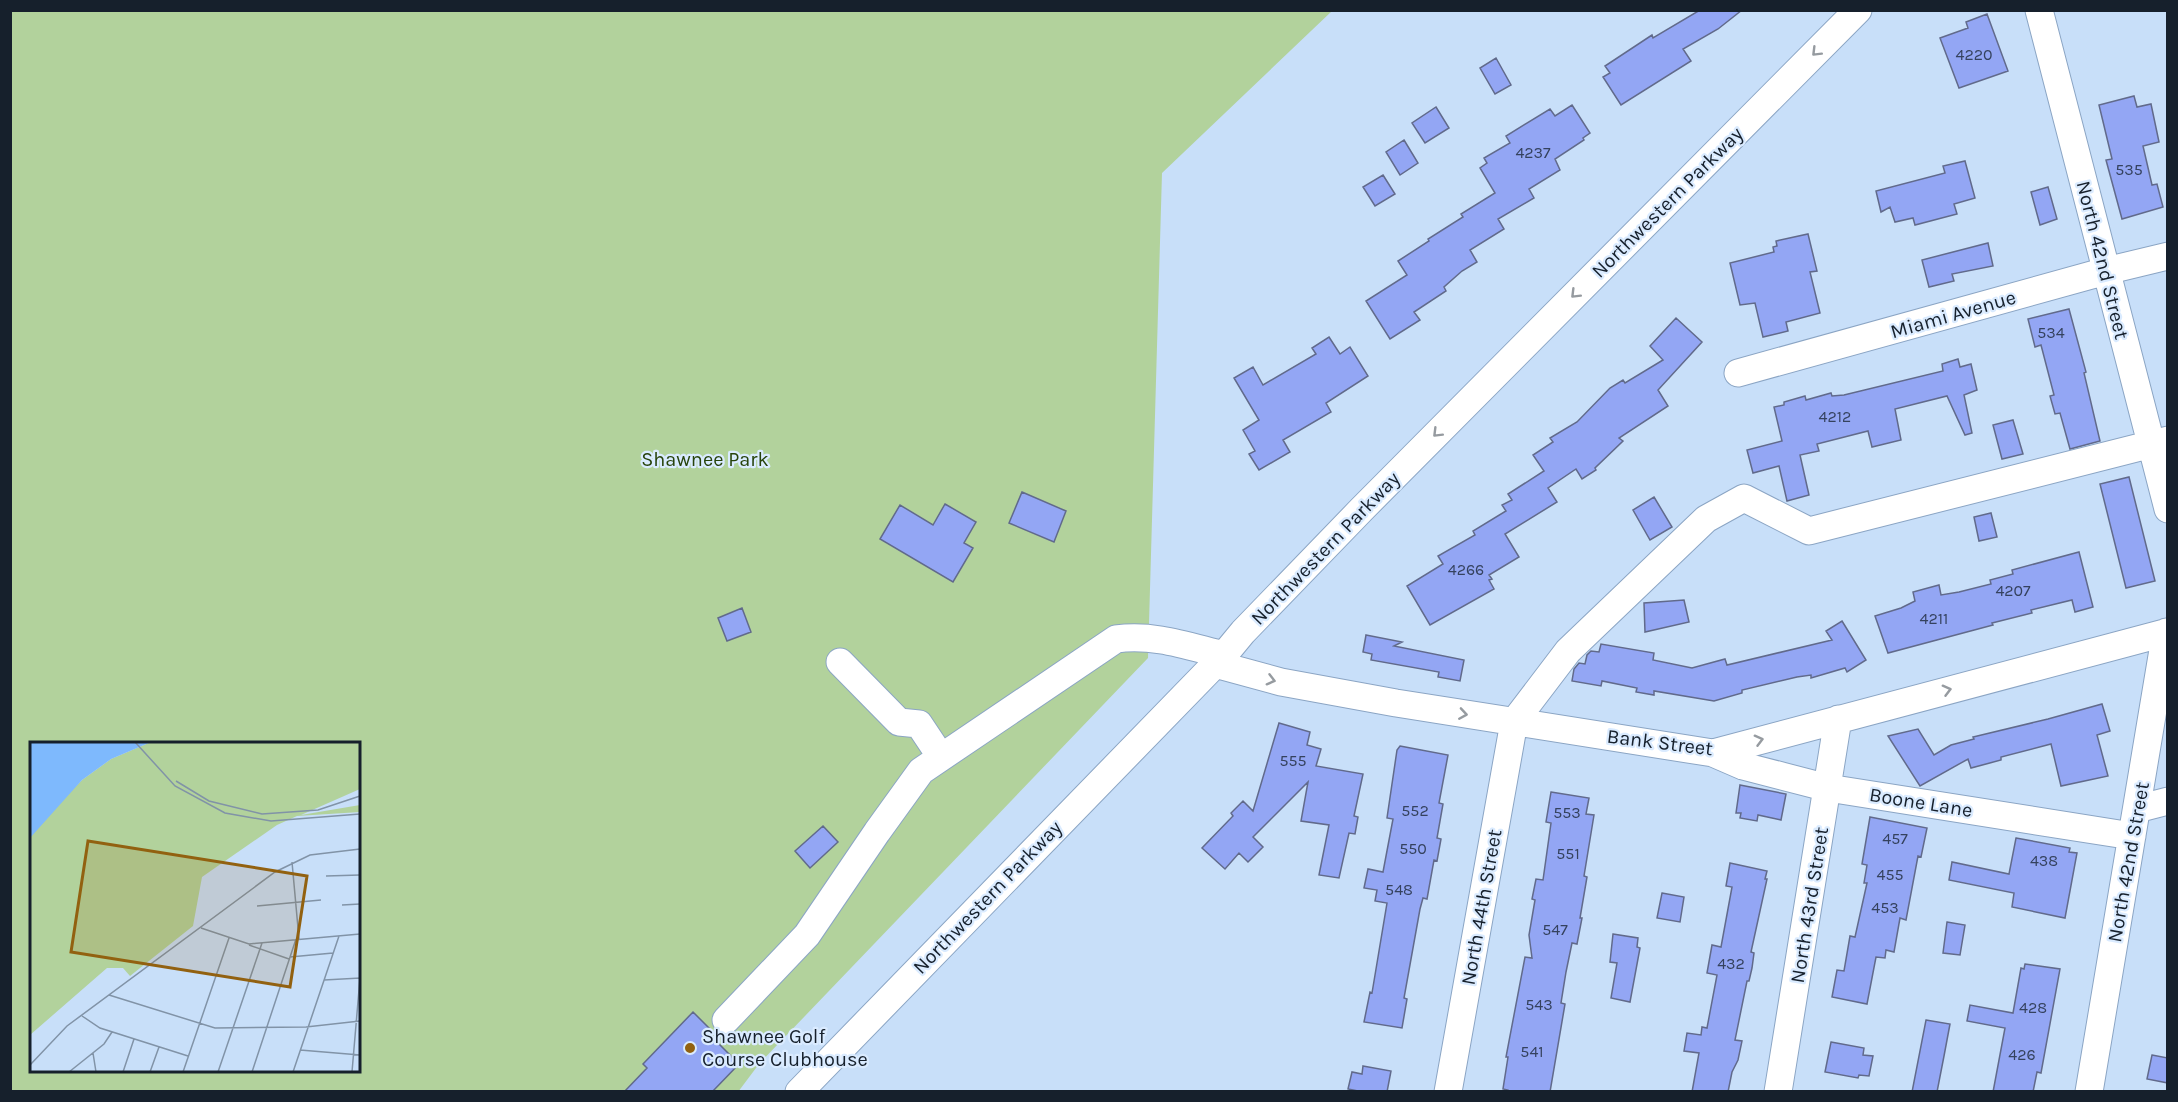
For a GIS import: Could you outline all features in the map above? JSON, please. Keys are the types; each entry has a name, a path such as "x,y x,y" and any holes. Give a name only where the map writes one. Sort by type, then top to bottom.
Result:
{"street":[{"name":"Northwestern Parkway","path":"799,1092 1220,660 1243,632 1361,510 1858,10"},
{"name":"North 42nd Street","path":"2039,10 2106,271 2159,443 2168,509"},
{"name":"Miami Avenue","path":"1738,373 2106,271 2168,256"},
{"path":"1514,722 1568,651 1706,519 1744,498 1809,531 2159,443"},
{"name":"Bank Street","path":"726,1020 807,935 877,831 921,771 1116,639 1137,636 1155,638 1281,682 1713,753 2167,632"},
{"name":"North 42nd Street","path":"2089,1092 2167,632"},
{"path":"840,662 899,722 919,724 941,757"},
{"name":"North 43rd Street","path":"1778,1092 1838,719"},
{"name":"North 44th Street","path":"1448,1092 1514,722"},
{"name":"Boone Lane","path":"1713,753 1743,766 1828,788 2132,836"},
{"path":"2137,808 2168,801"}],"green space":[{"name":"Shawnee Park","path":"10,11 1332,11 1162,173 1148,658 759,1064 738,1092 11,1091"}],"building":[{"path":"1700,10 1742,10 1718,29 1683,49 1691,61 1621,105 1603,77 1610,73 1605,66 1652,35 1653,38"},
{"path":"1987,14 2008,71 1959,88 1940,38 1968,28 1966,22"},
{"path":"1496,58 1511,85 1495,94 1480,68"},
{"path":"2134,96 2137,107 2151,104 2159,142 2143,146 2152,185 2157,184 2163,207 2122,219 2106,160 2112,159 2099,105"},
{"path":"1572,105 1590,133 1583,138 1584,140 1555,159 1560,170 1529,189 1534,198 1498,219 1504,229 1470,250 1477,262 1462,271 1444,287 1446,291 1414,312 1420,320 1390,339 1366,301 1407,275 1398,261 1463,217 1461,214 1495,193 1480,168 1487,163 1484,158 1510,143 1506,136 1550,109 1555,116"},
{"path":"1436,107 1449,128 1425,143 1412,123"},
{"path":"1404,140 1418,163 1400,175 1386,152"},
{"path":"1965,161 1975,198 1954,204 1957,214 1915,225 1913,218 1895,222 1890,207 1881,212 1876,191 1945,173 1943,166"},
{"path":"1383,175 1395,194 1375,206 1363,187"},
{"path":"2048,187 2057,219 2040,225 2031,192"},
{"path":"1808,234 1817,271 1810,272 1820,313 1786,322 1788,331 1763,337 1755,303 1740,305 1730,263 1774,252 1773,247 1777,246 1776,241"},
{"path":"1988,243 1993,266 1952,274 1954,281 1929,287 1922,260"},
{"path":"2069,309 2086,372 2084,373 2100,441 2070,449 2060,413 2055,414 2050,396 2054,395 2041,345 2035,347 2028,319"},
{"path":"1676,318 1702,342 1658,390 1668,406 1619,438 1623,441 1595,468 1596,470 1582,479 1576,469 1548,488 1557,502 1505,534 1519,557 1489,575 1494,589 1430,625 1407,586 1443,564 1438,556 1475,535 1473,531 1506,511 1502,505 1512,500 1508,494 1544,471 1533,455 1553,442 1550,438 1577,422 1610,388 1623,380 1625,383 1663,360 1650,346"},
{"path":"1329,337 1340,354 1350,347 1368,376 1326,403 1331,412 1283,440 1290,452 1259,470 1249,454 1255,451 1243,430 1259,420 1234,378 1253,367 1263,385 1316,354 1312,348"},
{"path":"1958,359 1960,367 1971,364 1977,390 1964,395 1972,433 1965,435 1947,396 1895,409 1901,440 1872,447 1868,431 1817,444 1819,451 1800,455 1809,495 1787,501 1779,466 1753,473 1747,450 1782,441 1774,407 1805,396 1806,400 1831,393 1832,396 1844,395 1943,371 1942,364"},
{"path":"2013,420 2023,454 2002,459 1993,425"},
{"path":"2129,477 2155,581 2126,588 2100,484"},
{"path":"1022,492 1066,511 1054,542 1009,523"},
{"path":"1654,497 1672,527 1650,540 1633,510"},
{"path":"945,504 976,522 964,543 973,548 953,582 880,539 900,505 933,525"},
{"path":"1991,513 1997,537 1979,541 1974,517"},
{"path":"2079,552 2093,607 2075,612 2072,600 2031,610 2032,613 1992,623 1993,625 1888,653 1875,616 1915,601 1913,592 1939,585 1941,595 1959,592 1991,584 1990,580 2013,574 2012,570"},
{"path":"1684,600 1689,622 1645,632 1644,603"},
{"path":"742,608 751,632 727,641 718,618"},
{"path":"1842,621 1866,660 1847,672 1845,668 1811,678 1811,675 1797,677 1742,690 1742,693 1714,701 1654,691 1654,695 1636,692 1637,688 1602,681 1601,686 1572,681 1574,669 1579,663 1585,664 1587,655 1591,651 1599,652 1601,644 1654,653 1653,660 1692,668 1725,659 1727,665 1832,640 1826,631"},
{"path":"1366,635 1402,642 1394,646 1464,660 1460,681 1438,677 1439,672 1371,660 1372,654 1363,652"},
{"path":"2102,704 2110,731 2097,735 2108,776 2061,786 2051,744 2001,757 2001,760 1971,768 1968,759 1920,786 1888,736 1918,729 1934,755 1951,745 1974,739 1973,737"},
{"path":"1279,723 1310,732 1307,745 1321,749 1316,766 1363,774 1354,816 1358,817 1355,834 1349,833 1339,878 1319,875 1329,825 1301,821 1308,782 1253,837 1263,847 1248,862 1239,853 1225,869 1202,848 1233,816 1231,813 1243,801 1253,811"},
{"path":"1400,746 1448,755 1439,803 1443,804 1437,838 1441,839 1437,861 1434,860 1427,899 1423,898 1420,909 1404,998 1407,999 1402,1028 1364,1022 1370,992 1372,993 1387,903 1375,901 1377,890 1364,888 1368,869 1383,872 1393,819 1387,818 1397,750"},
{"path":"1740,785 1786,794 1781,820 1758,815 1757,821 1740,818 1741,813 1736,813"},
{"path":"1551,792 1589,798 1586,814 1594,815 1584,876 1587,877 1580,918 1582,918 1577,944 1572,943 1566,972 1561,1003 1565,1004 1550,1092 1508,1092 1503,1089 1508,1057 1506,1057 1525,957 1532,958 1529,935 1535,900 1532,899 1536,879 1543,880 1551,823 1546,822"},
{"path":"1870,817 1927,828 1921,857 1918,856 1906,920 1900,918 1894,952 1886,950 1885,958 1876,957 1867,1004 1832,997 1837,970 1844,971 1850,936 1855,937 1867,883 1864,883 1867,865 1862,864"},
{"path":"823,826 838,842 810,868 795,851"},
{"path":"2016,838 2070,848 2069,852 2077,853 2065,918 2012,907 2014,893 1949,880 1952,862 2009,874"},
{"path":"1730,863 1767,871 1751,952 1754,953 1752,968 1749,981 1747,981 1735,1040 1742,1041 1728,1092 1692,1092 1699,1053 1684,1051 1687,1033 1701,1035 1702,1027 1707,1028 1717,975 1707,973 1712,945 1721,947 1732,887 1726,886"},
{"path":"1662,893 1684,897 1680,922 1657,918"},
{"path":"1947,922 1965,925 1960,955 1943,953"},
{"path":"1613,934 1638,938 1637,947 1640,948 1630,1002 1611,998 1617,963 1610,962"},
{"path":"2025,964 2060,969 2041,1073 2037,1072 2033,1092 1993,1092 2005,1028 1967,1021 1970,1005 2013,1013 2021,968 2024,969"},
{"name":"Shawnee Golf Course Clubhouse","path":"693,1012 710,1029 707,1032 739,1064 712,1092 624,1092 647,1068 643,1064"},
{"path":"1926,1020 1950,1024 1937,1092 1912,1092"},
{"path":"1831,1042 1864,1048 1863,1055 1873,1056 1869,1076 1859,1075 1858,1078 1825,1072"},
{"path":"2152,1055 2168,1058 2168,1083 2147,1079"},
{"path":"1363,1066 1391,1071 1387,1092 1363,1092 1348,1089 1352,1072 1362,1074"}],"place":[{"name":"Shawnee Golf Course Clubhouse","path":"690,1048"}]}
